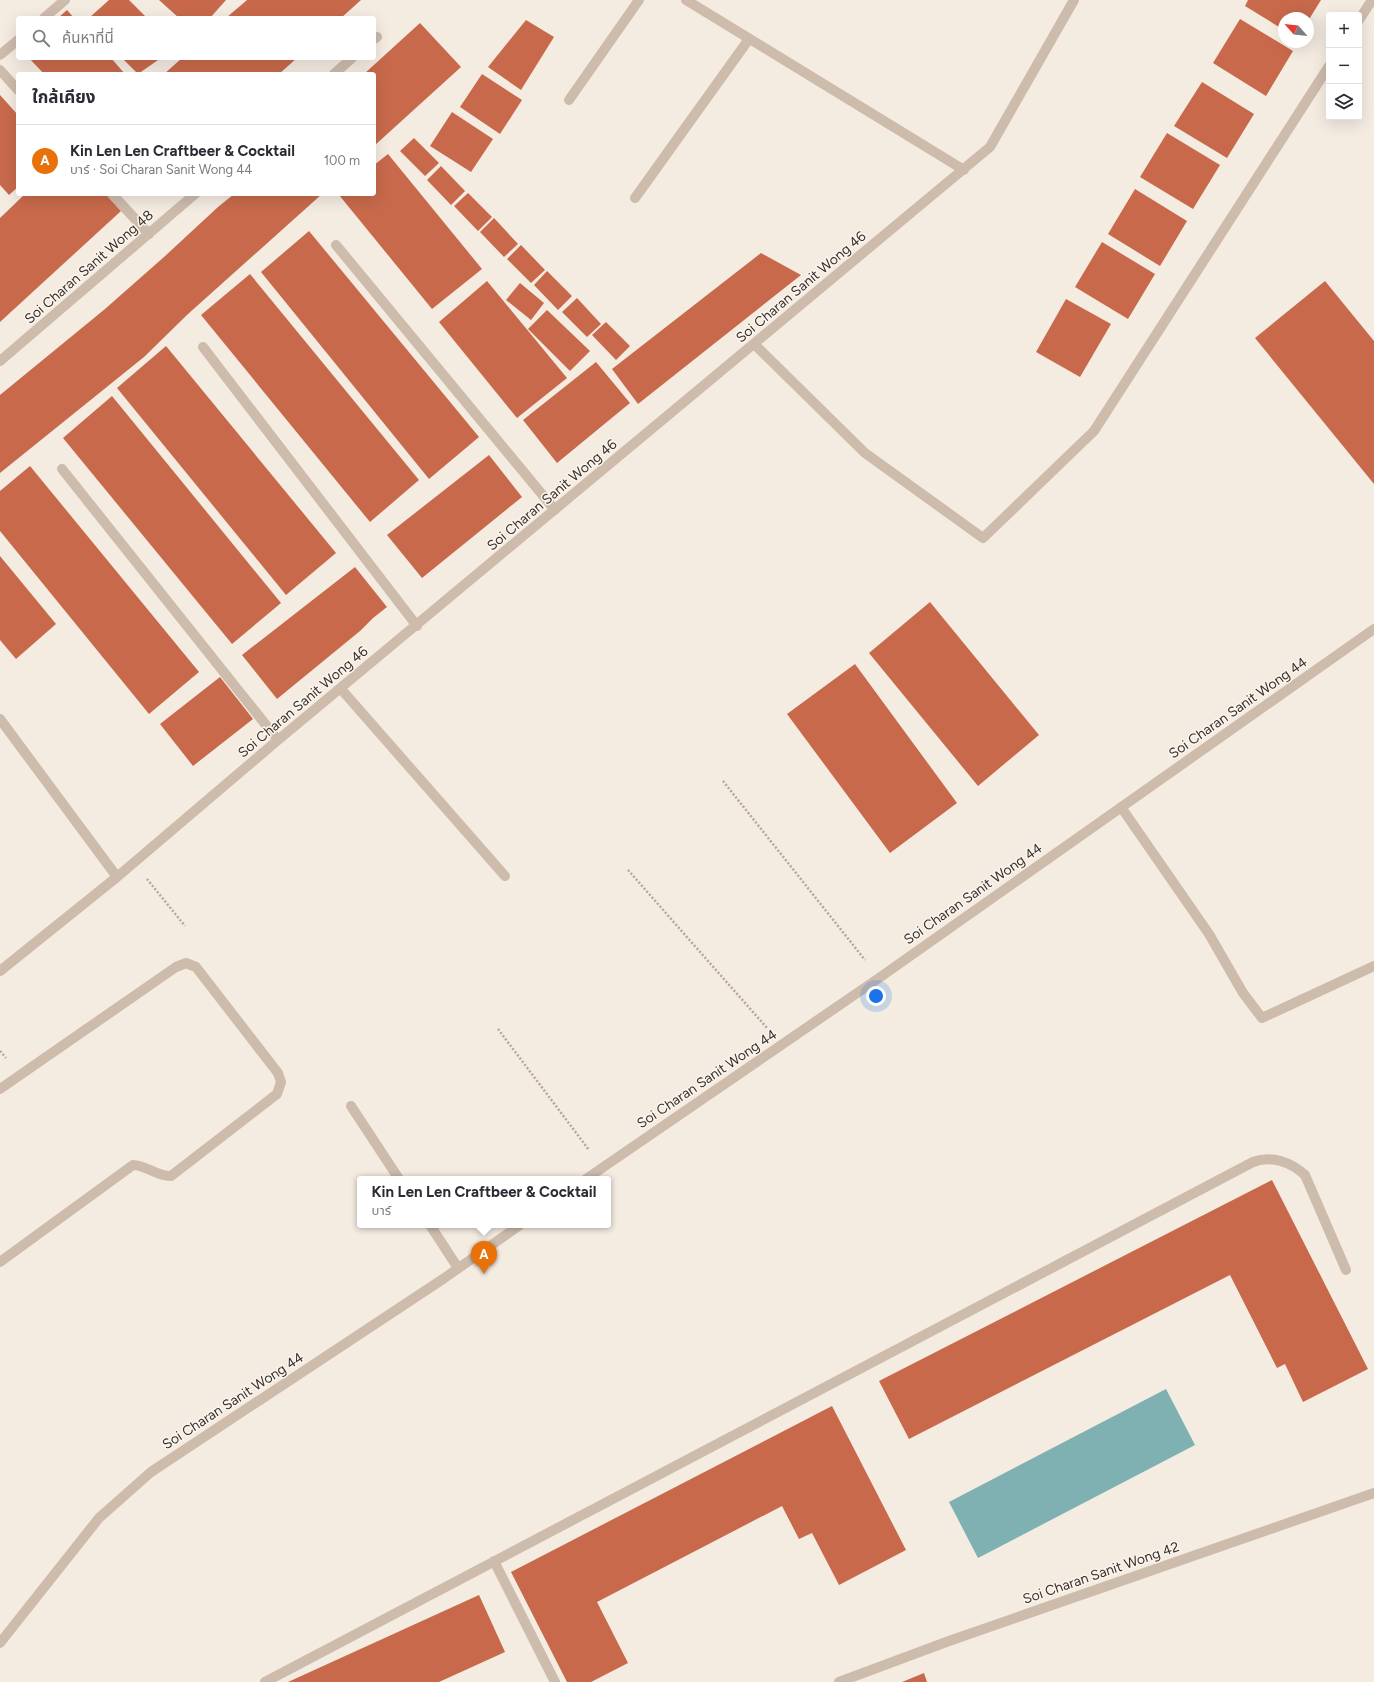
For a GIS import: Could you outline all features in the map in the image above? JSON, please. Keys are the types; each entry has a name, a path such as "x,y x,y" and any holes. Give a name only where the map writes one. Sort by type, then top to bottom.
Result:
{"street":[{"path":"46,16 65,0"},
{"path":"569,100 639,0"},
{"path":"686,0 964,170"},
{"name":"Soi Charan Sanit Wong 46","path":"0,971 134,863 278,740 417,626 990,147 1074,0"},
{"path":"1362,15 1372,0"},
{"path":"635,198 749,38"},
{"path":"0,55 16,42"},
{"path":"336,72 350,60"},
{"path":"0,70 16,88"},
{"path":"754,344 865,452 983,538 1094,431 1326,71"},
{"path":"114,196 149,234"},
{"name":"Soi Charan Sanit Wong 48","path":"0,361 193,196"},
{"path":"336,245 556,510"},
{"path":"203,347 417,626"},
{"path":"62,469 278,740"},
{"name":"Soi Charan Sanit Wong 44","path":"590,1176 879,978 1374,629"},
{"path":"341,689 505,876"},
{"path":"0,718 117,877"},
{"path":"1120,807 1209,934 1244,993 1262,1018 1374,966"},
{"path":"0,1089 176,967 186,963 196,967 278,1073 281,1082 277,1094 171,1176 164,1175 144,1166 133,1165 0,1262"},
{"path":"351,1106 397,1176"},
{"path":"265,1682 1258,1160 1279,1160 1293,1166 1305,1175 1346,1270"},
{"path":"432,1228 458,1268"},
{"name":"Soi Charan Sanit Wong 44","path":"0,1643 99,1518 151,1472 516,1228"},
{"name":"Soi Charan Sanit Wong 42","path":"839,1682 949,1641 1374,1493"},
{"path":"494,1561 555,1682"}],"path":[{"path":"723,781 879,978"},
{"path":"134,863 185,926"},
{"path":"628,870 782,1045"},
{"path":"498,1029 602,1168"},
{"path":"0,1051 6,1059"}],"water":[{"path":"1166,1389 1195,1445 978,1558 949,1502"}],"building":[{"path":"109,0 129,0 145,16 91,16"},
{"path":"159,0 226,0 212,16 177,16"},
{"path":"247,0 361,0 343,16 228,16"},
{"path":"1248,0 1321,0 1314,12 1278,12 1278,26 1245,6"},
{"path":"67,10 72,16 60,16"},
{"path":"1240,19 1278,42 1278,48 1288,48 1293,51 1266,96 1213,63"},
{"path":"526,20 554,37 521,90 488,67"},
{"path":"420,23 461,67 376,144 376,72 366,72"},
{"path":"31,60 113,60 123,72 42,72"},
{"path":"124,60 158,60 141,72 136,72"},
{"path":"180,60 295,60 281,72 166,72"},
{"path":"482,74 522,100 500,134 460,107"},
{"path":"1202,82 1254,114 1227,158 1174,126"},
{"path":"0,95 16,113 16,189 9,195 0,185"},
{"path":"452,112 493,139 471,172 430,146"},
{"path":"1167,133 1220,165 1193,209 1140,177"},
{"path":"414,138 439,163 425,176 400,151"},
{"path":"388,154 482,269 432,309 340,196 376,196 376,163"},
{"path":"441,166 465,191 451,205 427,180"},
{"path":"1135,189 1187,221 1160,266 1108,234"},
{"path":"468,193 492,217 478,231 454,206"},
{"path":"23,196 108,196 121,211 0,322 0,218"},
{"path":"232,196 320,196 188,314 144,357 0,473 0,395 105,309"},
{"path":"494,218 518,244 504,257 480,232"},
{"path":"309,231 479,437 429,479 261,272"},
{"path":"1102,242 1155,274 1128,319 1075,287"},
{"path":"521,245 545,270 531,283 507,259"},
{"path":"761,253 801,275 638,404 612,369"},
{"path":"547,271 572,296 558,310 534,285"},
{"path":"250,274 419,480 370,522 201,315"},
{"path":"487,281 567,378 517,418 439,322"},
{"path":"1325,281 1374,341 1374,484 1255,338"},
{"path":"520,283 544,303 531,320 506,300"},
{"path":"577,298 601,324 587,337 562,312"},
{"path":"1066,299 1111,324 1080,377 1036,352"},
{"path":"547,310 590,351 570,371 528,329"},
{"path":"606,322 630,346 616,360 592,335"},
{"path":"166,346 336,553 286,595 117,388"},
{"path":"596,362 630,403 557,463 523,420"},
{"path":"112,396 281,603 232,644 63,438"},
{"path":"489,455 522,497 422,578 387,535"},
{"path":"30,466 199,672 149,714 0,531 0,491"},
{"path":"0,556 56,624 16,659 0,640"},
{"path":"355,567 387,607 277,699 242,655"},
{"path":"930,602 1039,735 978,786 869,653"},
{"path":"855,664 957,803 890,853 787,714"},
{"path":"220,677 253,719 193,766 160,724"},
{"path":"1272,1180 1368,1369 1303,1402 1285,1364 1277,1368 1230,1275 909,1439 879,1381"},
{"path":"832,1406 906,1550 839,1585 812,1533 799,1539 782,1506 597,1602 628,1663 591,1682 567,1682 511,1572"},
{"path":"479,1595 505,1652 439,1682 288,1682"},
{"path":"924,1673 927,1682 902,1682"}],"place":[{"name":"Kin Len Len Craftbeer & Cocktail","path":"484,1274"}]}
